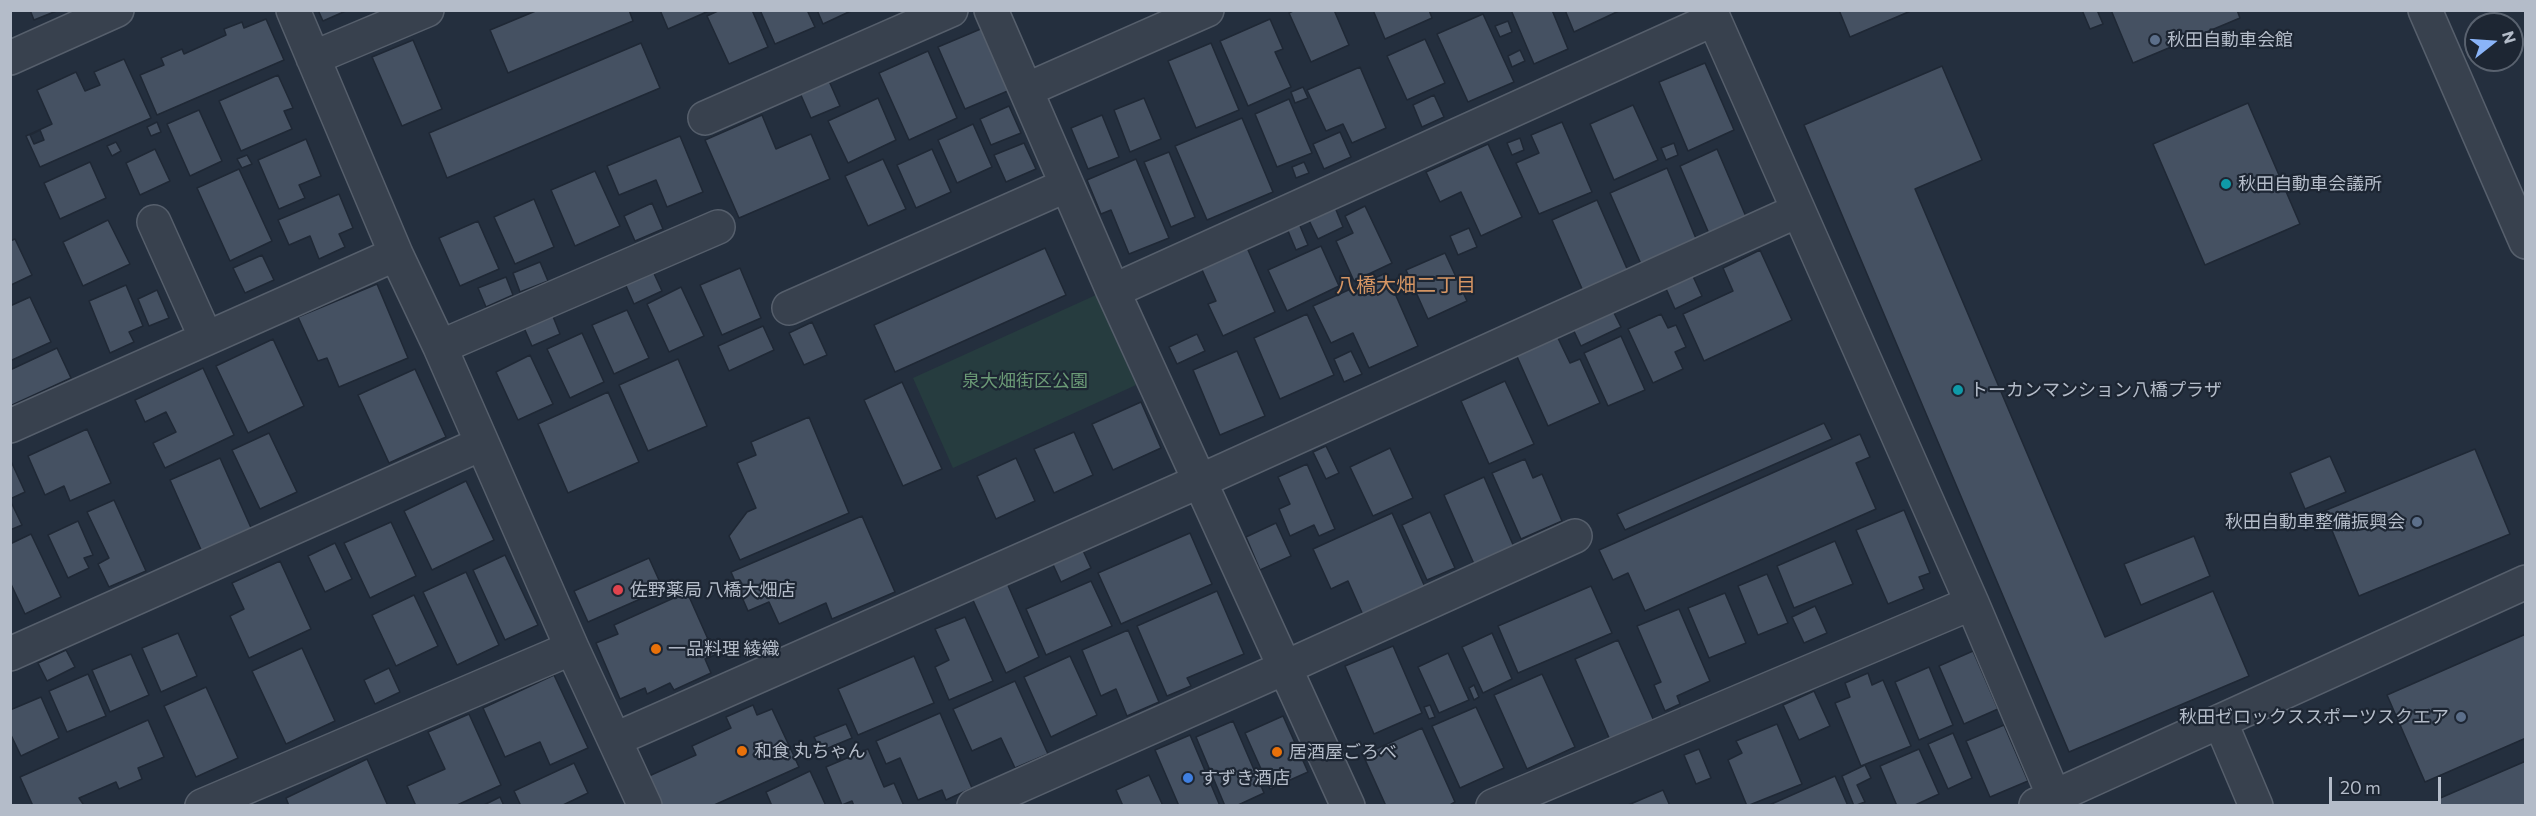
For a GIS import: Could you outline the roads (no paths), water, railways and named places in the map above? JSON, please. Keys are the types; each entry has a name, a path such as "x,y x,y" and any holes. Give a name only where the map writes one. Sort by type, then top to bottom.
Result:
{"street":[{"path":"10,58 117,10"},
{"path":"293,10 396,254 440,347 572,648 645,806"},
{"path":"313,58 427,10"},
{"path":"705,118 951,10"},
{"path":"991,10 1113,291 1348,806"},
{"path":"1026,90 1207,10"},
{"path":"2425,10 2526,242"},
{"path":"1113,291 1712,15 1972,603 2049,803 2220,721 2526,582"},
{"path":"789,308 1067,185"},
{"path":"616,739 1200,481 1797,211"},
{"path":"154,222 206,338"},
{"path":"440,347 718,227"},
{"path":"10,426 396,254"},
{"path":"10,654 481,444"},
{"path":"974,806 1575,536"},
{"path":"1493,806 1972,603"},
{"path":"202,806 572,648"},
{"path":"2220,721 2256,806"}],"place":[{"name":"秋田自動車会館","path":"2155,40"},
{"name":"秋田自動車会議所","path":"2226,184"},
{"name":"トーカンマンション八橋プラザ","path":"1958,390"},
{"name":"秋田自動車整備振興会","path":"2417,522"},
{"name":"佐野薬局 八橋大畑店","path":"618,590"},
{"name":"一品料理 綾織","path":"656,649"},
{"name":"秋田ゼロックススポーツスクエア","path":"2461,717"},
{"name":"和食 丸ちゃん","path":"742,751"},
{"name":"居酒屋ごろべ","path":"1277,752"},
{"name":"すずき酒店","path":"1188,778"}],"district":[{"name":"八橋大畑二丁目","path":"1406,285"}],"park label":[{"name":"泉大畑街区公園","path":"1025,381"}]}
